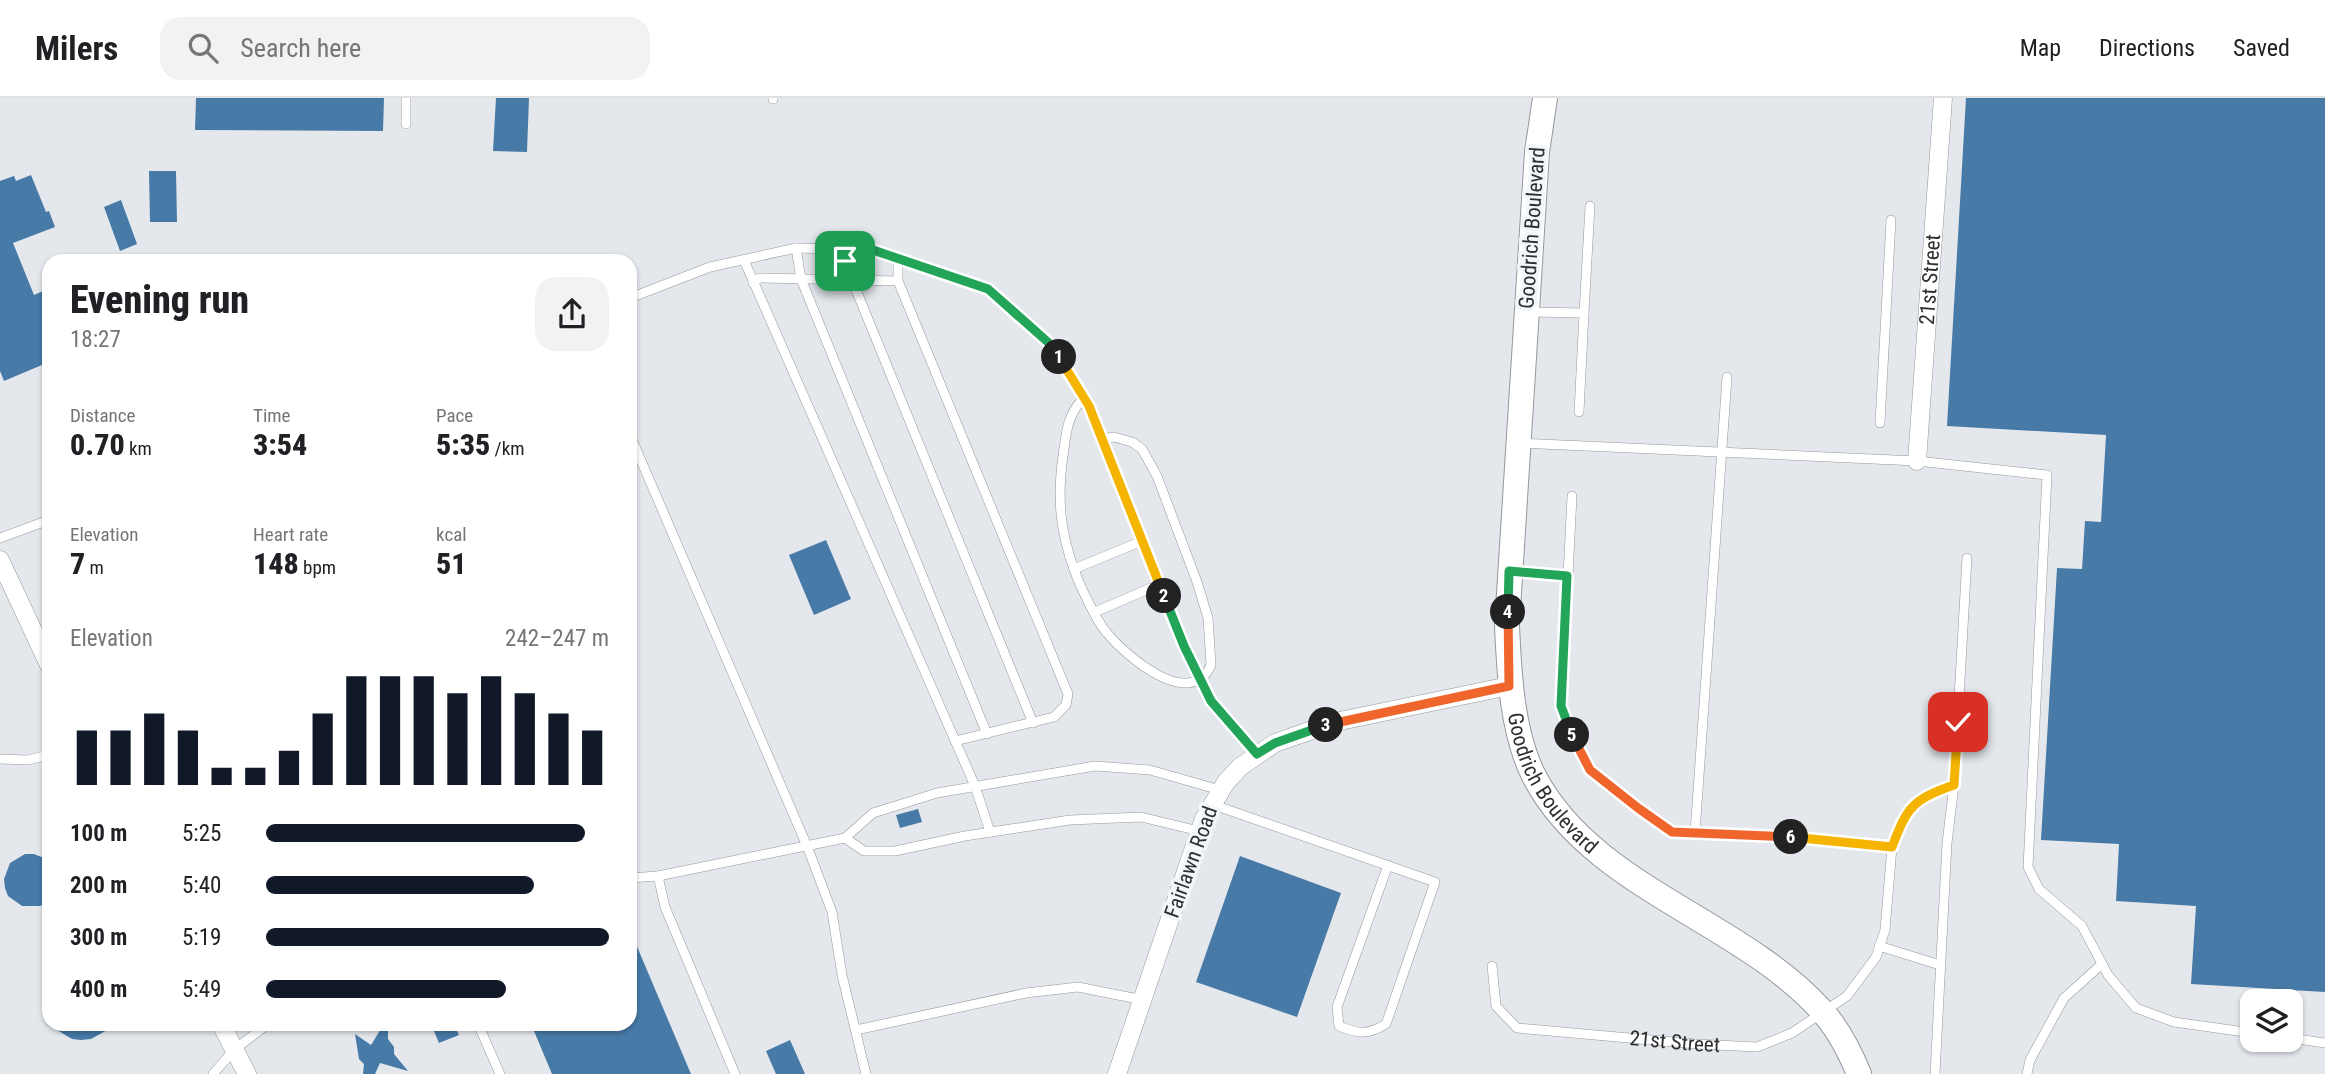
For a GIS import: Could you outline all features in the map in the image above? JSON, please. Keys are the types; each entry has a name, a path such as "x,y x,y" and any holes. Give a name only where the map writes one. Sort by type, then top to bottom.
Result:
{"street":[{"name":"Goodrich Boulevard","path":"1545,98 1537,152 1507,625 1509,686 1526,755 1544,793 1572,827 1612,862 1782,974 1824,1012"},
{"name":"21st Street","path":"1917,461 1943,98"},
{"path":"0,560 42,650"},
{"name":"Fairlawn Road","path":"1117,1074 1199,831 1216,797 1240,767 1257,754 1295,735 1335,722 1509,686"},
{"path":"1824,1012 1852,1056 1859,1074"},
{"path":"224,1031 247,1074"}],"lane":[{"path":"406,98 407,124"},
{"path":"1579,412 1590,206"},
{"path":"1880,424 1891,220"},
{"path":"796,248 801,279 987,734"},
{"path":"637,295 710,267 796,248 873,250 988,289 1050,344 1084,398 1184,646 1211,701 1257,754"},
{"path":"844,249 852,280 1033,723"},
{"path":"898,259 898,281 1068,694 1066,705 1054,718 956,741"},
{"path":"744,260 956,741 990,832"},
{"path":"753,283 759,278 898,281"},
{"path":"1526,312 1584,313"},
{"path":"1695,833 1727,377"},
{"path":"1084,398 1077,404 1068,422 1060,480 1061,528 1074,569 1105,632 1132,658 1170,681 1186,683 1200,678 1209,671 1211,665 1208,618 1198,582 1157,476 1142,449 1132,442 1114,437 1102,439"},
{"path":"1518,442 1917,461 2047,475 2028,867 2039,889 2082,926 2108,975 2136,1008 2174,1022 2240,1031"},
{"path":"637,451 807,846 832,912 842,975 866,1074"},
{"path":"1572,496 1561,706 1576,746 1590,770 1672,832 1792,837 1892,847"},
{"path":"0,538 42,523"},
{"path":"1074,569 1142,541"},
{"path":"1934,1074 1967,558"},
{"path":"1509,571 1567,576"},
{"path":"1095,612 1160,584"},
{"path":"0,759 28,760 42,757"},
{"path":"637,878 658,876 845,838 873,813 937,793 1095,766 1150,770 1435,882 1386,1024 1372,1033 1352,1031 1339,1026 1337,1007 1388,865"},
{"name":"21st Street","path":"1492,965 1496,1006 1517,1028 1757,1047 1792,1033 1847,996 1876,957 1885,930 1892,847 1903,818 1924,796 1954,785"},
{"path":"845,838 864,851 895,851 990,832 1070,820 1141,817 1199,831"},
{"path":"658,876 665,907 735,1074"},
{"path":"1879,946 1940,965"},
{"path":"2026,1074 2030,1059 2064,998 2102,964"},
{"path":"856,1030 1026,993 1078,987 1143,1000"},
{"path":"213,1074 234,1050 259,1031"},
{"path":"481,1031 500,1074"},
{"path":"2303,1040 2325,1043"}],"building":[{"path":"196,98 384,98 383,131 195,130"},
{"path":"496,98 529,98 527,152 493,151"},
{"path":"1966,98 2325,98 2325,992 2191,984 2196,906 2116,901 2119,844 2041,840 2057,568 2082,569 2085,521 2101,522 2106,435 1947,426"},
{"path":"149,171 176,171 177,222 150,222"},
{"path":"31,175 55,227 13,243 34,295 42,291 42,365 4,381 0,371 0,181 14,176 16,181"},
{"path":"121,200 137,244 120,251 104,207"},
{"path":"826,540 851,599 814,615 789,555"},
{"path":"918,809 922,822 900,828 896,815"},
{"path":"25,854 42,857 42,905 22,906 8,896 4,879 10,863"},
{"path":"1240,856 1341,893 1297,1017 1196,982"},
{"path":"637,947 691,1074 552,1074 534,1031 637,1031"},
{"path":"59,1031 105,1031 91,1039 72,1039"},
{"path":"380,1031 388,1031 394,1054 408,1071 380,1063 375,1074 363,1074 364,1064 359,1059 355,1034 371,1045"},
{"path":"434,1031 457,1031 459,1035 439,1043"},
{"path":"790,1040 805,1074 776,1074 766,1051"}],"route":[{"path":"845,261 844,249 873,250 988,289 1050,344 1089,406 1184,646 1211,701 1257,754 1275,743 1335,722 1509,686 1509,571 1567,576 1561,706 1576,746 1590,770 1672,832 1792,837 1892,847 1903,818 1924,796 1954,785 1958,722"}]}
